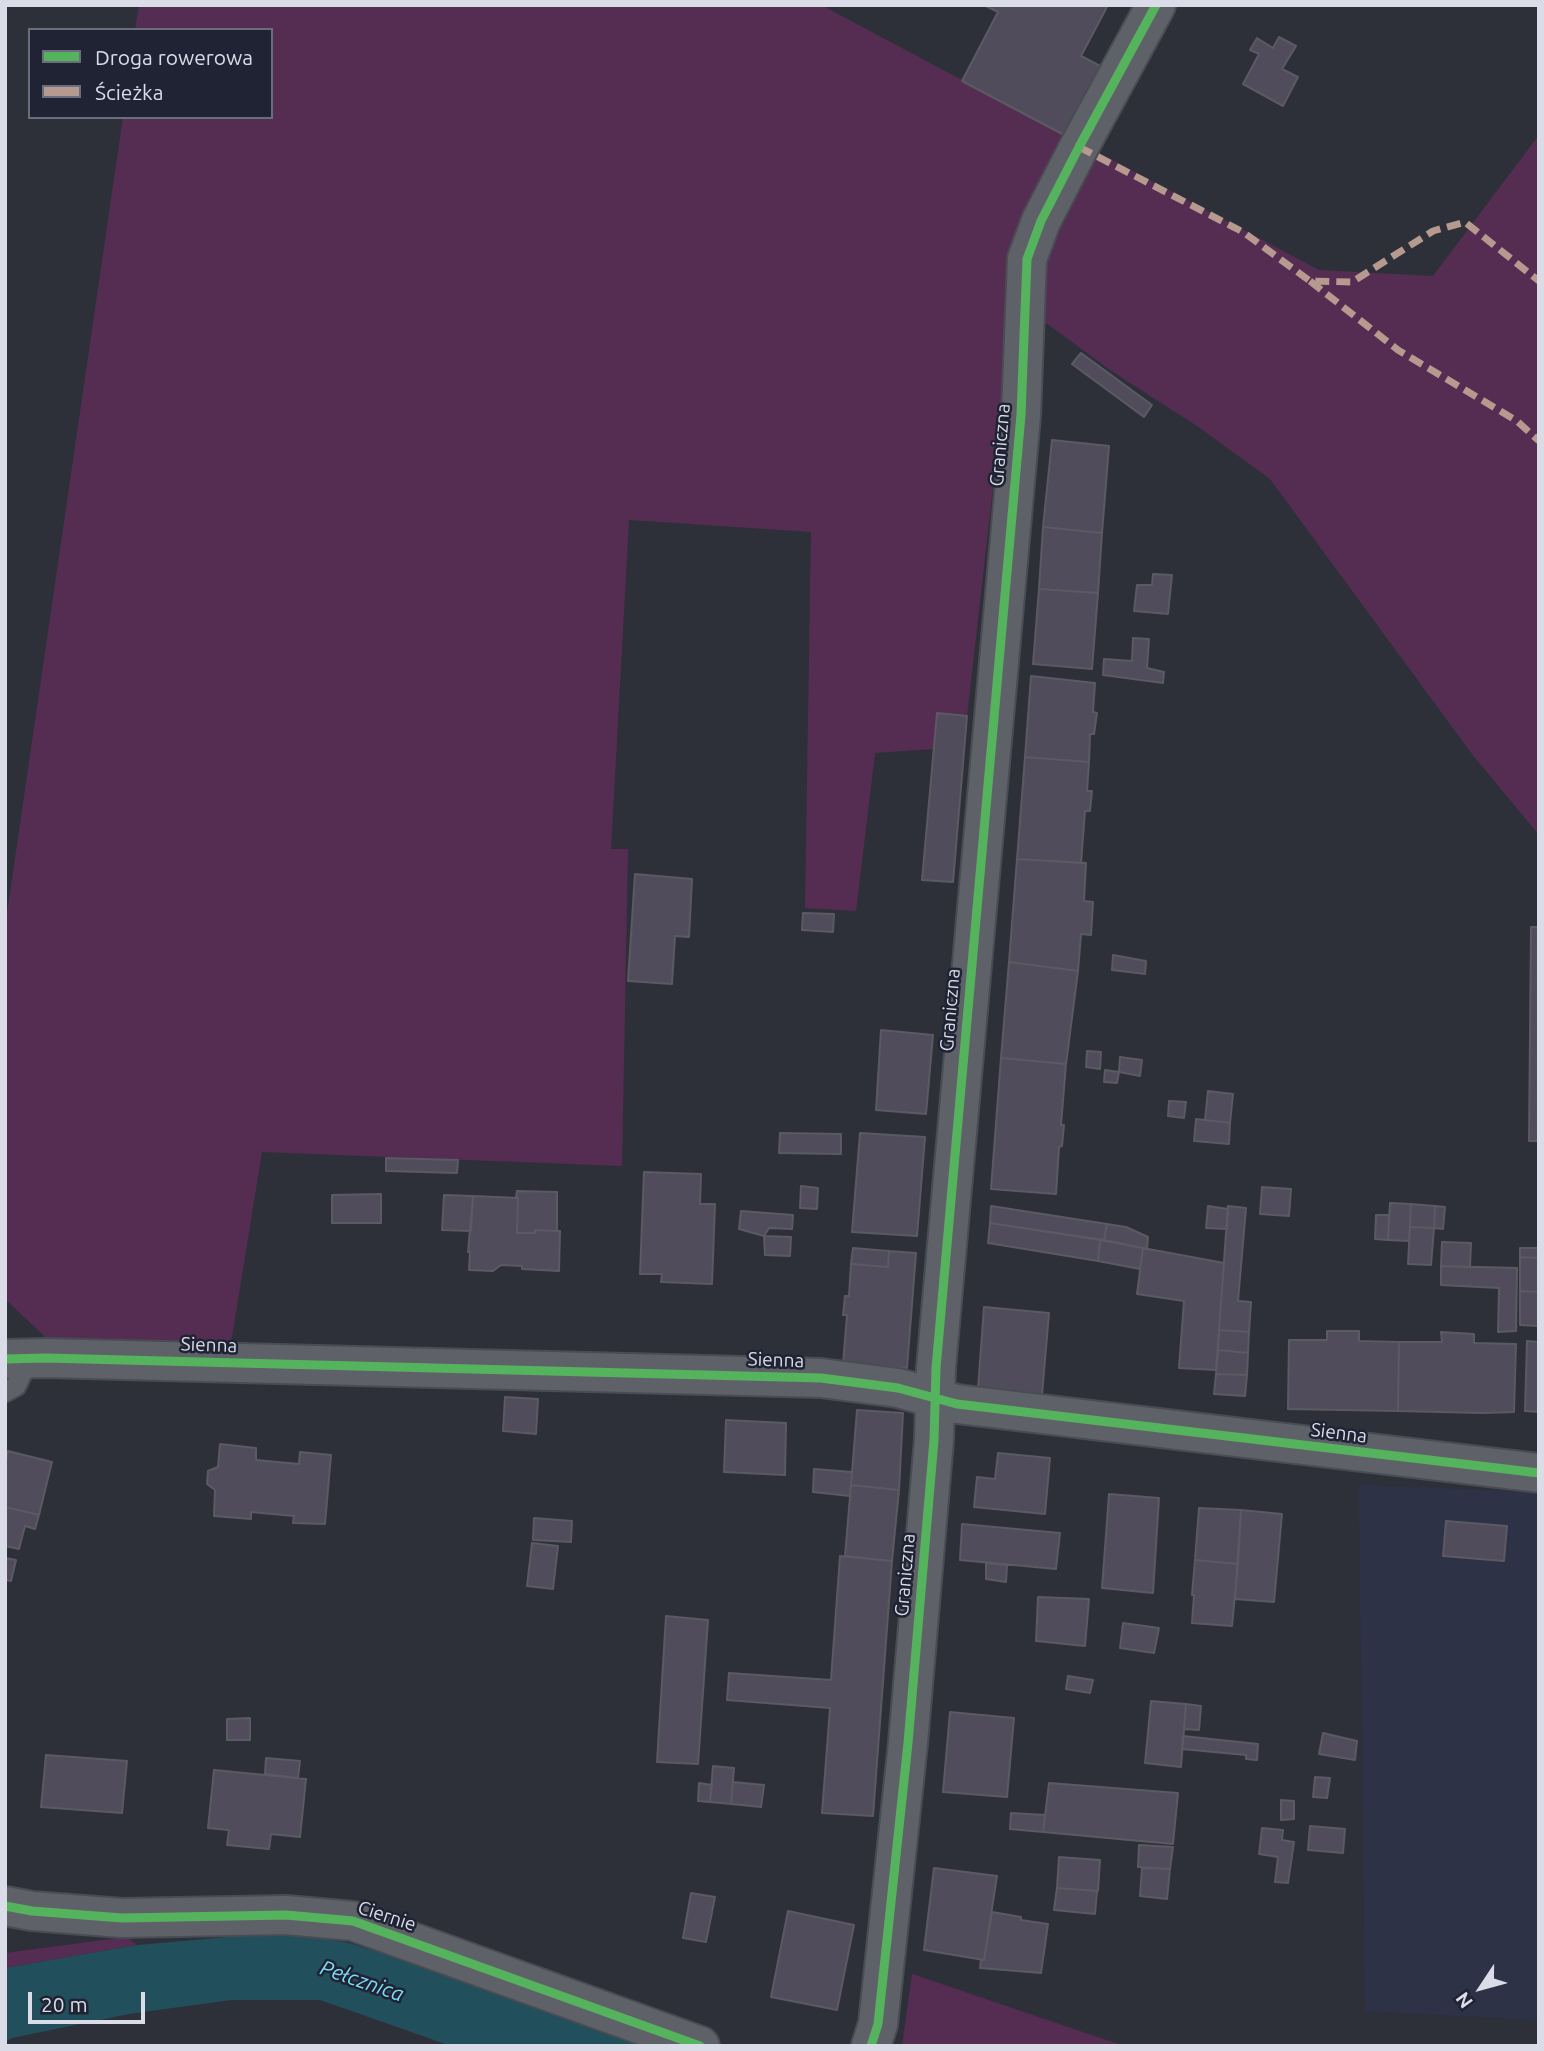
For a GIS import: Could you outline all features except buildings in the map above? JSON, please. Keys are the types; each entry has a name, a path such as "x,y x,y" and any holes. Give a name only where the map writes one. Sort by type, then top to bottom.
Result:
{"street":[{"name":"Graniczna","path":"871,2046 877,2024 908,1743 933,1453 936,1368 1021,415 1027,259 1041,221 1156,5"},
{"name":"Sienna","path":"9,1365 821,1378 898,1388 957,1404 1539,1473"},
{"name":"Ciernie","path":"5,1906 32,1911 122,1918 286,1915 353,1921 700,2046"}],"shaded area":[{"path":"139,5 821,5 1319,270 1433,276 1539,135 1539,835 1472,754 1270,479 1200,428 1014,303 967,716 937,713 933,749 875,753 856,911 805,908 811,532 629,520 611,849 628,849 622,1166 262,1152 230,1349 57,1348 5,1299 5,927 123,119 273,119 273,28 135,28"},
{"path":"1359,1485 1539,1492 1539,2020 1365,2011"},
{"path":"126,1937 137,1945 5,1968 5,1953"},
{"path":"912,1974 1124,2046 902,2046"}],"water":[{"name":"Pełcznica","path":"285,1932 349,1943 482,1984 641,2046 451,2046 320,2000 231,2000 129,2014 12,2038 5,2042 5,1968 137,1945"}],"marked path":[{"path":"1079,147 1243,232 1310,281 1352,282 1433,231 1465,222 1539,281"},
{"path":"1310,281 1398,350 1517,421 1539,441"}],"cycle path":[{"path":"871,2046 878,2024 908,1743 934,1440 936,1368 1021,415 1027,259 1041,221 1156,5"},
{"path":"5,1359 821,1378 898,1388 957,1404 1539,1473"},
{"path":"5,1906 32,1911 122,1918 286,1915 353,1921 700,2046"}]}
